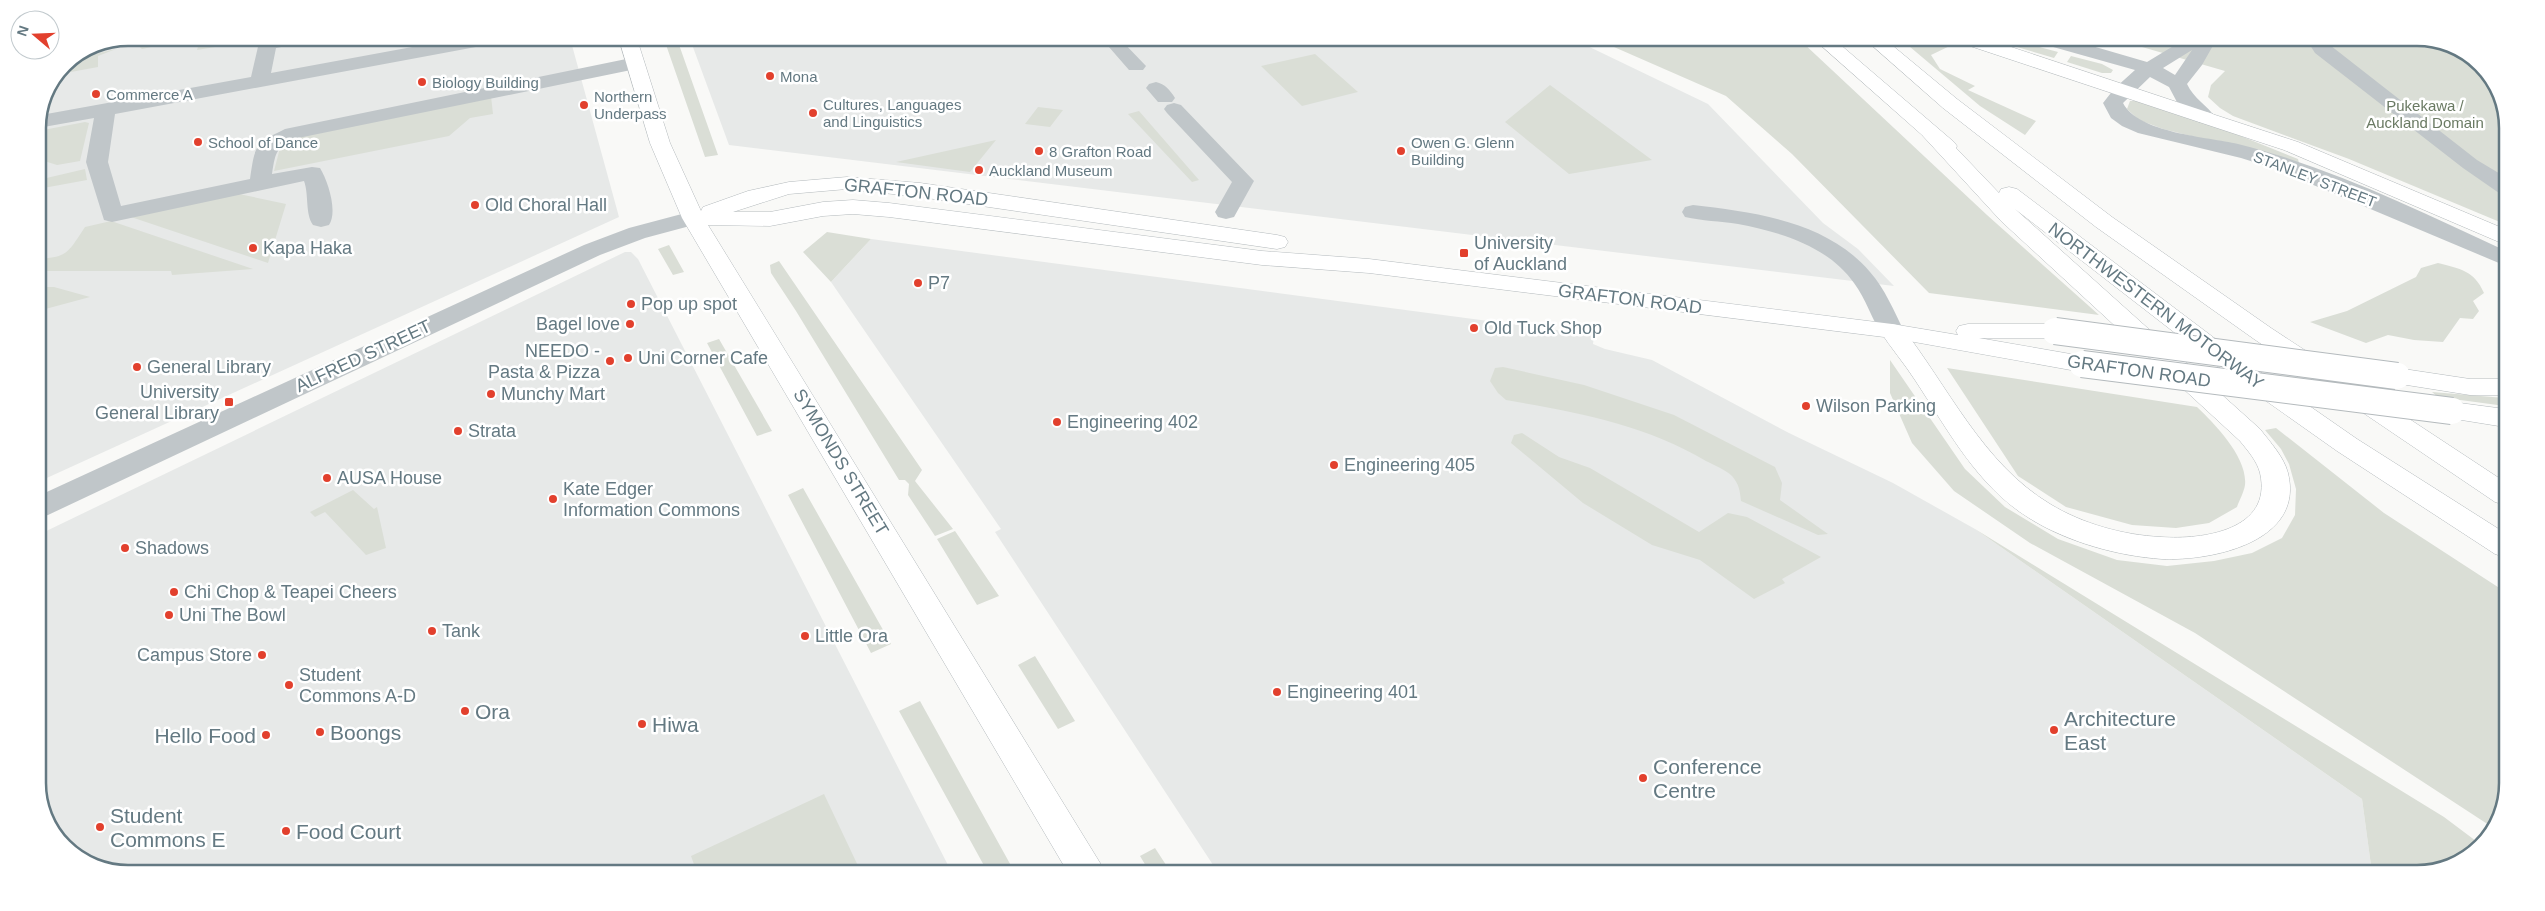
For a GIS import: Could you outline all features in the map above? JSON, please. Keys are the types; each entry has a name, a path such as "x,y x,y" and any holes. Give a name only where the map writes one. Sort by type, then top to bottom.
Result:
{"main road":[{"name":"SYMONDS STREET","path":"631,46 660,144 693,218 1083,865"},
{"name":"NORTHWESTERN MOTORWAY","path":"1831,46 1932,135 2237,368 2347,445 2499,545"},
{"name":"NORTHWESTERN MOTORWAY","path":"1882,46 2010,152 2192,287 2499,491"},
{"name":"STANLEY STREET","path":"1989,46 2291,146 2499,235"},
{"path":"1892,331 1911,353 1964,439 1993,475 2011,492 2041,512 2084,530 2129,543 2162,548 2193,548 2239,536 2256,527 2270,514 2275,494 2274,474 2266,456 2250,435 2009,216 1932,135"},
{"name":"GRAFTON ROAD","path":"693,218 770,219 823,209 867,208 1262,258 1369,266 1892,331 2082,364 2499,417"},
{"name":"GRAFTON ROAD","path":"1892,331 2055,331 2470,387 2499,387"}],"street":[{"path":"260,81 267,46"},
{"path":"47,120 449,46"},
{"path":"1117,46 1136,66"},
{"path":"2071,46 2182,77"},
{"path":"2123,90 2149,68 2186,46"},
{"path":"2205,46 2182,77 2185,100 2206,118"},
{"path":"2320,46 2470,164 2499,183"},
{"path":"260,183 264,150 272,143 292,133 636,63"},
{"name":"STANLEY STREET","path":"2123,90 2113,103 2114,110 2138,127 2237,150 2296,168 2499,256"},
{"path":"1165,98 1243,180 1226,212"},
{"path":"106,109 97,162 112,215 312,173 319,193 321,220"},
{"path":"1693,212 1733,215 1768,224 1815,241 1833,251 1862,276 1892,331"},
{"name":"ALFRED STREET","path":"46,504 592,250 630,236 693,218"}],"shaded area":[{"path":"128,46 572,46 619,217 46,478 46,128 52,97 60,83 70,70 97,52"},
{"path":"693,46 1587,46 1708,104 1823,223 1858,249 1894,286 729,145"},
{"path":"871,239 1594,335 1593,344 1605,349 1652,360 1789,433 1893,483 1975,529 2362,799 2371,865 1213,865 995,532 1001,529 831,282"},
{"path":"625,252 631,252 638,259 948,865 128,865 102,860 83,851 63,833 52,814 46,788 46,531"}],"green space":[{"path":"139,46 156,46 142,49"},
{"path":"198,46 221,46 197,50"},
{"path":"666,46 679,46 718,155 705,157"},
{"path":"1612,46 1806,46 1987,215 2099,315 1929,293 1792,154 1726,96"},
{"path":"1909,46 1950,46 1931,55 1940,69 1975,86 1968,90 2036,121 2025,135 1980,106"},
{"path":"2014,46 2036,46 2058,52 2054,58"},
{"name":"Pukekawa / Auckland Domain","path":"2133,46 2417,46 2433,48 2453,55 2471,67 2482,78 2493,97 2496,107 2499,123 2499,222 2349,159 2233,116 2208,97 2211,85 2225,71"},
{"path":"116,49 98,56 98,67 68,73 83,60 93,54"},
{"path":"1315,54 1358,92 1302,106 1261,66"},
{"path":"2071,56 2102,64 2113,70 2111,73 2102,73 2067,62"},
{"path":"1550,85 1652,160 1569,174 1505,122"},
{"path":"491,96 493,114 470,118 449,136 274,171 281,144 295,135"},
{"path":"2130,101 2142,101 2206,122 2298,159 2299,163 2163,129 2139,120 2127,109"},
{"path":"1038,107 1063,110 1050,127 1025,124"},
{"path":"1139,111 1199,180 1192,182 1128,114"},
{"path":"85,122 89,123 80,161 57,165 46,162 46,129"},
{"path":"996,140 970,172 896,162"},
{"path":"85,169 87,180 46,188 46,178"},
{"path":"239,194 286,204 268,263 131,217"},
{"path":"111,221 253,269 172,275 171,271 46,271 46,258 56,257 67,252 85,227"},
{"path":"827,232 871,239 831,282 803,252"},
{"path":"669,245 684,272 673,275 658,249"},
{"path":"779,261 922,470 915,481 953,529 935,536 908,495 909,484 905,480 899,480 771,273 770,265"},
{"path":"2438,263 2460,269 2471,275 2476,279 2484,293 2473,301 2479,311 2473,319 2460,318 2443,342 2414,340 2388,335 2366,343 2310,322 2347,311 2416,277 2421,268"},
{"path":"46,287 54,287 90,297 46,309"},
{"path":"719,339 772,431 757,436 707,343"},
{"path":"1890,360 1965,469 2005,507 2058,539 2117,560 2167,566 2214,561 2252,553 2282,538 2295,515 2296,489 2289,464 2281,449 2265,430 2276,428 2384,513 2499,588 2499,783 2494,809 2487,824 2195,633 2030,543 1954,491 1912,443 1890,393"},
{"path":"1503,367 1584,385 1674,415 1775,467 1782,483 1780,500 1828,534 1818,535 1741,501 1738,485 1729,474 1683,448 1659,438 1609,421 1558,409 1506,400 1498,393 1490,381 1495,368"},
{"path":"1947,368 2197,407 2229,442 2241,464 2245,475 2245,485 2237,507 2209,523 2176,528 2132,525 2066,507 2018,476"},
{"path":"2432,392 2499,398 2499,405 2438,397"},
{"path":"1522,433 1559,457 1590,468 1699,532 1728,513 1747,517 1821,557 1782,579 1785,583 1754,599 1700,560 1652,545 1583,503 1511,443 1514,435"},
{"path":"803,488 891,644 871,653 788,495"},
{"path":"353,490 374,509 377,507 386,548 366,555 325,512 315,517 310,512"},
{"path":"1975,529 2444,817 2475,840 2453,856 2433,863 2371,865 2362,799"},
{"path":"955,531 999,596 977,605 937,539"},
{"path":"1035,656 1075,721 1058,729 1018,665"},
{"path":"920,701 1011,865 984,865 899,711"},
{"path":"824,794 858,865 694,865 691,856"},
{"path":"1155,848 1166,865 1145,865 1140,856"}],"place":[{"name":"Mona","path":"770,76"},
{"name":"Biology Building","path":"422,82"},
{"name":"Commerce A","path":"96,94"},
{"name":"Northern Underpass","path":"584,105"},
{"name":"Cultures, Languages and Linguistics","path":"813,113"},
{"name":"School of Dance","path":"198,142"},
{"name":"8 Grafton Road","path":"1039,151"},
{"name":"Owen G. Glenn Building","path":"1401,151"},
{"name":"Auckland Museum","path":"979,170"},
{"name":"Old Choral Hall","path":"475,205"},
{"name":"Kapa Haka","path":"253,248"},
{"name":"University of Auckland","path":"1464,253"},
{"name":"P7","path":"918,283"},
{"name":"Pop up spot","path":"631,304"},
{"name":"Bagel love","path":"630,324"},
{"name":"Old Tuck Shop","path":"1474,328"},
{"name":"Uni Corner Cafe","path":"628,358"},
{"name":"NEEDO - Pasta & Pizza","path":"610,361"},
{"name":"General Library","path":"137,367"},
{"name":"Munchy Mart","path":"491,394"},
{"name":"University General Library","path":"229,402"},
{"name":"Wilson Parking","path":"1806,406"},
{"name":"Engineering 402","path":"1057,422"},
{"name":"Strata","path":"458,431"},
{"name":"Engineering 405","path":"1334,465"},
{"name":"AUSA House","path":"327,478"},
{"name":"Kate Edger Information Commons","path":"553,499"},
{"name":"Shadows","path":"125,548"},
{"name":"Chi Chop & Teapei Cheers","path":"174,592"},
{"name":"Uni The Bowl","path":"169,615"},
{"name":"Tank","path":"432,631"},
{"name":"Little Ora","path":"805,636"},
{"name":"Campus Store","path":"262,655"},
{"name":"Student Commons A-D","path":"289,685"},
{"name":"Engineering 401","path":"1277,692"},
{"name":"Ora","path":"465,711"},
{"name":"Hiwa","path":"642,724"},
{"name":"Architecture East","path":"2054,730"},
{"name":"Boongs","path":"320,732"},
{"name":"Hello Food","path":"266,735"},
{"name":"Conference Centre","path":"1643,778"},
{"name":"Student Commons E","path":"100,827"},
{"name":"Food Court","path":"286,831"}]}
